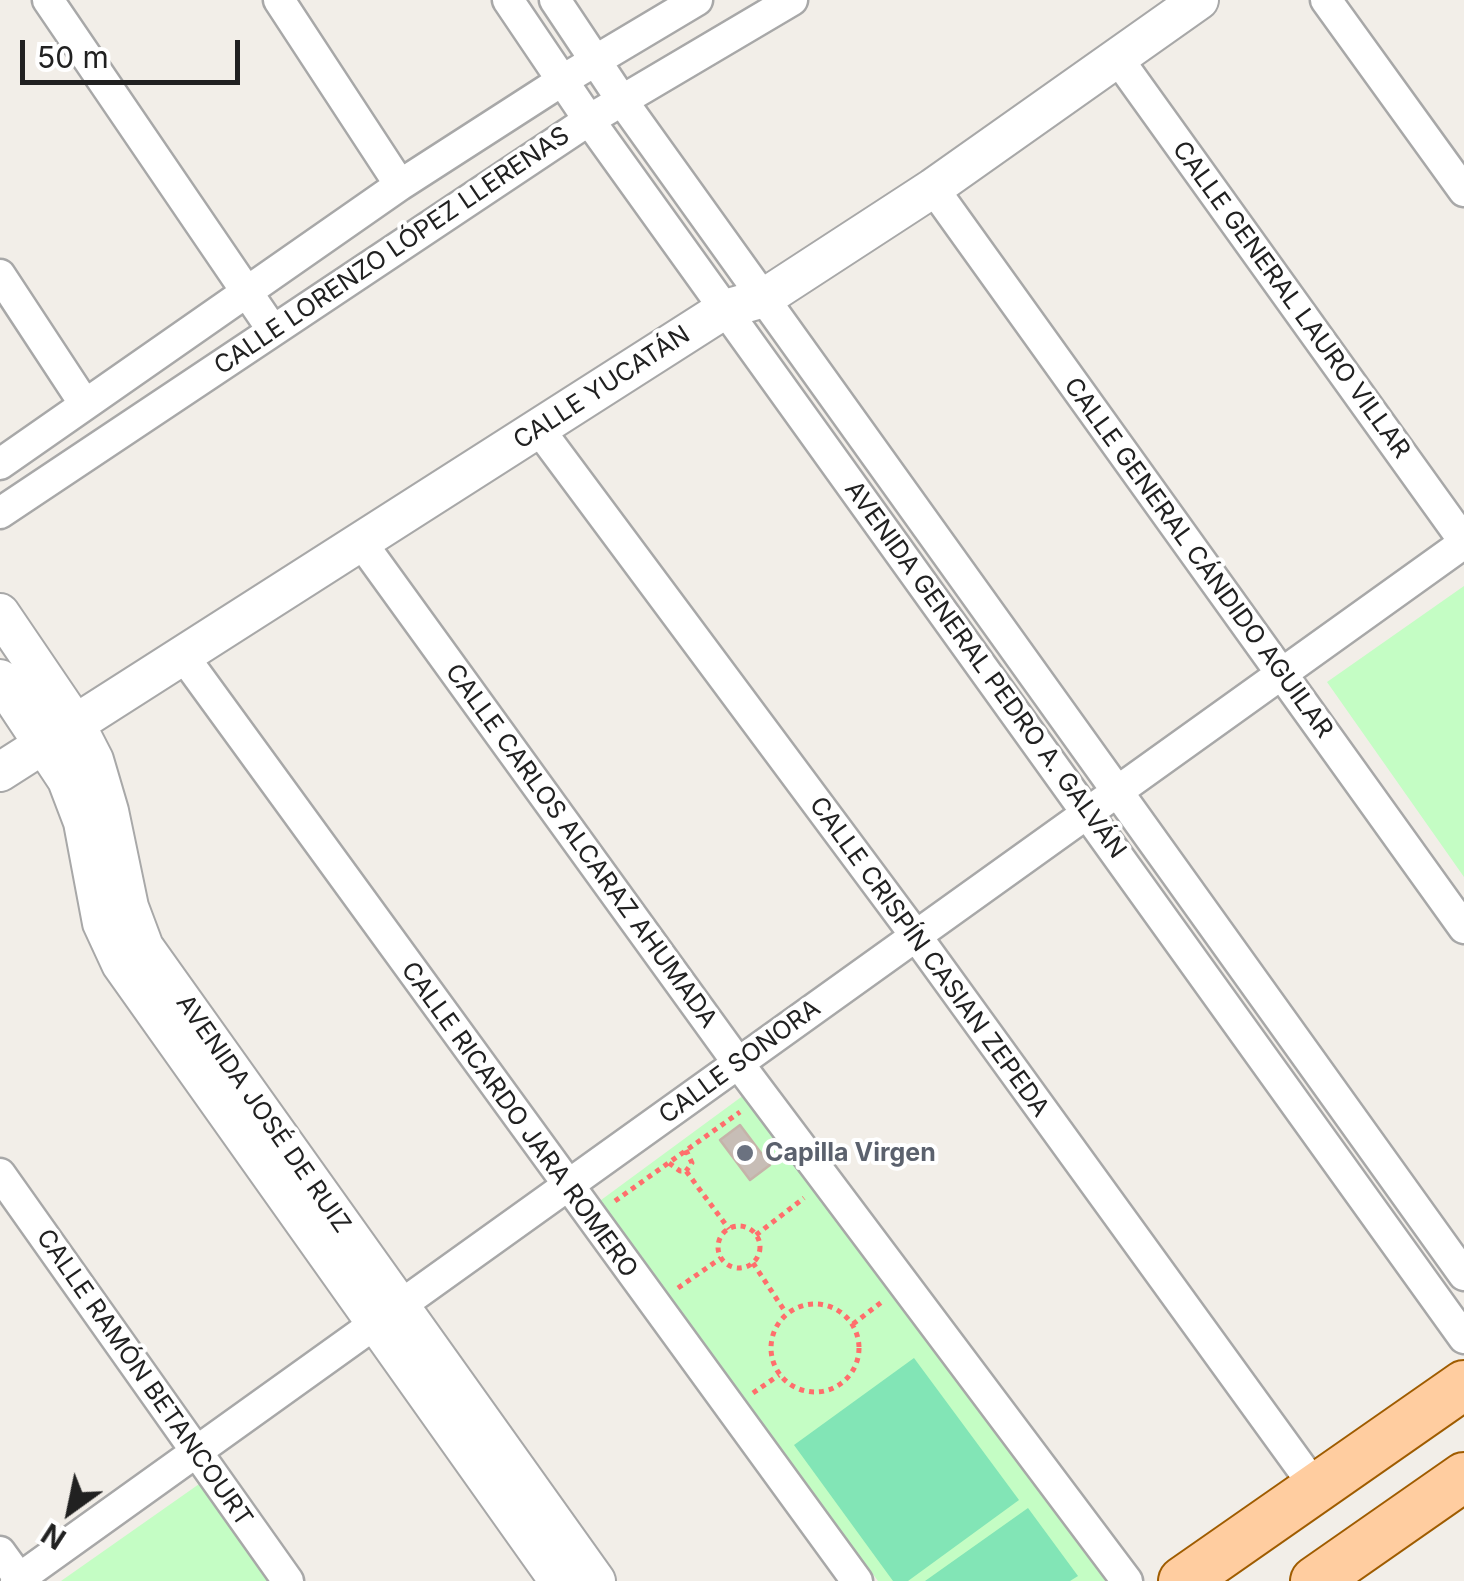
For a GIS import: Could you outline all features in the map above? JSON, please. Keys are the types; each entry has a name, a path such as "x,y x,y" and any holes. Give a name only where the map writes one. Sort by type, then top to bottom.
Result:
{"main road":[{"path":"1183,1581 1464,1384"},
{"path":"1337,1575 1464,1477"}],"street":[{"path":"48,0 272,329"},
{"path":"279,0 400,185"},
{"name":"AVENIDA GENERAL PEDRO A. GALVÁN","path":"508,0 589,120 1464,1338"},
{"name":"AVENIDA GENERAL PEDRO A. GALVÁN","path":"555,0 623,102 1464,1275"},
{"name":"CALLE LORENZO LÓPEZ LLERENAS","path":"0,464 400,185 562,80 697,0"},
{"name":"CALLE LORENZO LÓPEZ LLERENAS","path":"0,514 589,120 792,0"},
{"name":"CALLE YUCATÁN","path":"0,772 725,309 764,298 933,188 1199,0"},
{"path":"1326,0 1464,190"},
{"name":"CALLE GENERAL LAURO VILLAR","path":"1118,59 1464,542"},
{"name":"CALLE GENERAL CÁNDIDO AGUILAR","path":"933,188 1464,928"},
{"path":"0,274 84,404"},
{"name":"CALLE CRISPÍN CASIAN ZEPEDA","path":"538,428 916,936 1316,1488"},
{"name":"CALLE CARLOS ALCARAZ AHUMADA","path":"361,542 738,1063 1127,1581"},
{"name":"CALLE SONORA","path":"18,1580 1464,542"},
{"name":"AVENIDA JOSÉ DE RUIZ","path":"0,613 59,734"},
{"name":"CALLE RICARDO JARA ROMERO","path":"184,657 857,1581"},
{"name":"AVENIDA JOSÉ DE RUIZ","path":"0,679 59,734 94,760 129,907 144,947 388,1314 558,1581"},
{"name":"CALLE RAMÓN BETANCOURT","path":"0,1174 288,1581"},
{"name":"AVENIDA JOSÉ DE RUIZ","path":"388,1314 596,1581"},
{"path":"0,1552 18,1580"}],"path":[{"path":"609,1205 751,1104"},
{"path":"669,1163 680,1172 686,1170 692,1163 686,1150"},
{"path":"686,1170 728,1229"},
{"path":"756,1235 815,1190"},
{"path":"744,1227 756,1235 759,1253 753,1263 739,1268 721,1258 718,1244 728,1229 744,1227"},
{"path":"672,1293 721,1258"},
{"path":"753,1263 786,1314"},
{"path":"814,1303 829,1305 852,1324 859,1353 855,1367 834,1388 804,1391 779,1375 773,1362 772,1336 786,1314 814,1303"},
{"path":"747,1398 779,1375"}],"green space":[{"path":"1464,586 1464,877 1327,682"},
{"path":"748,1092 1110,1581 878,1581 597,1203"},
{"path":"914,1358 1019,1500 908,1581 893,1581 794,1445"},
{"path":"202,1482 273,1581 61,1581"},
{"path":"1028,1508 1078,1576 1070,1581 925,1581"}],"building":[{"name":"Capilla Virgen","path":"740,1125 770,1165 750,1180 720,1140"}],"place":[{"name":"Capilla Virgen","path":"745,1153"}]}
